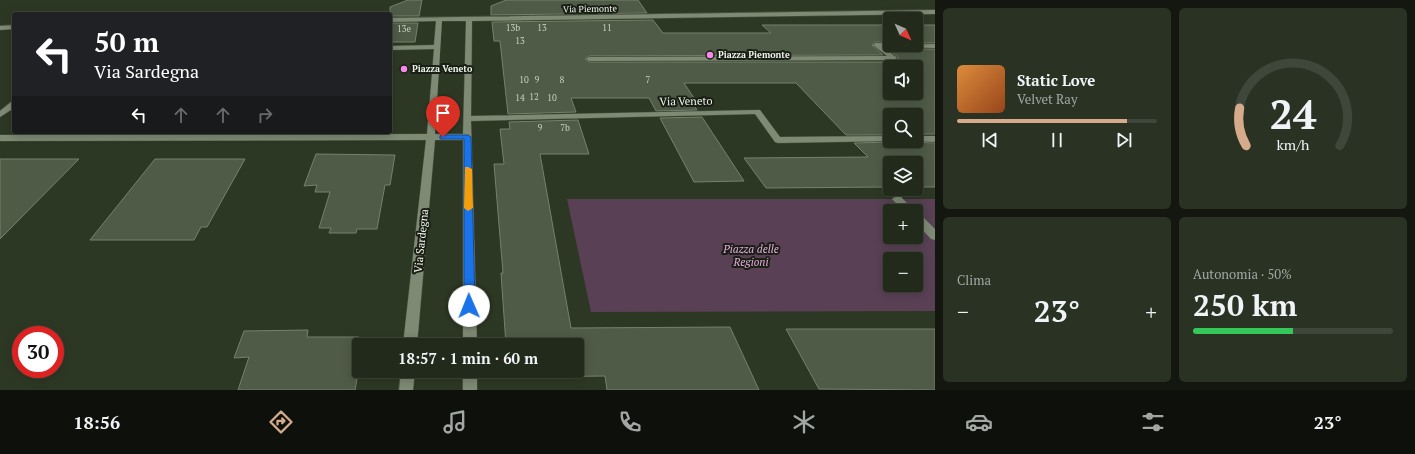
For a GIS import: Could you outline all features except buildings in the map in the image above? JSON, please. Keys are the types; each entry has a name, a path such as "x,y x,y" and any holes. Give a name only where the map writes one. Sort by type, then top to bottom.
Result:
{"street":[{"name":"Via Piemonte","path":"392,20 935,12"},
{"name":"Via Sardegna","path":"411,338 431,137 439,20"},
{"path":"470,20 468,137 470,338"},
{"path":"0,28 12,28"},
{"path":"588,59 894,58 876,45 935,46"},
{"path":"392,48 437,47"},
{"path":"0,115 12,106"},
{"name":"Via Veneto","path":"469,119 757,112 778,140 883,139"},
{"path":"0,138 468,137"},
{"path":"923,139 935,139"},
{"path":"897,199 902,204"},
{"path":"923,224 935,236"},
{"path":"406,390 407,378"},
{"path":"470,378 470,390"}],"green space":[{"name":"Piazza delle Regioni","path":"567,199 935,199 935,311 591,312"}],"slow traffic":[{"path":"468,169 468,208"}],"place":[{"name":"Piazza Piemonte","path":"710,55"},
{"name":"Piazza Veneto","path":"404,69"}],"route":[{"path":"443,137 468,137 469,306"}]}
